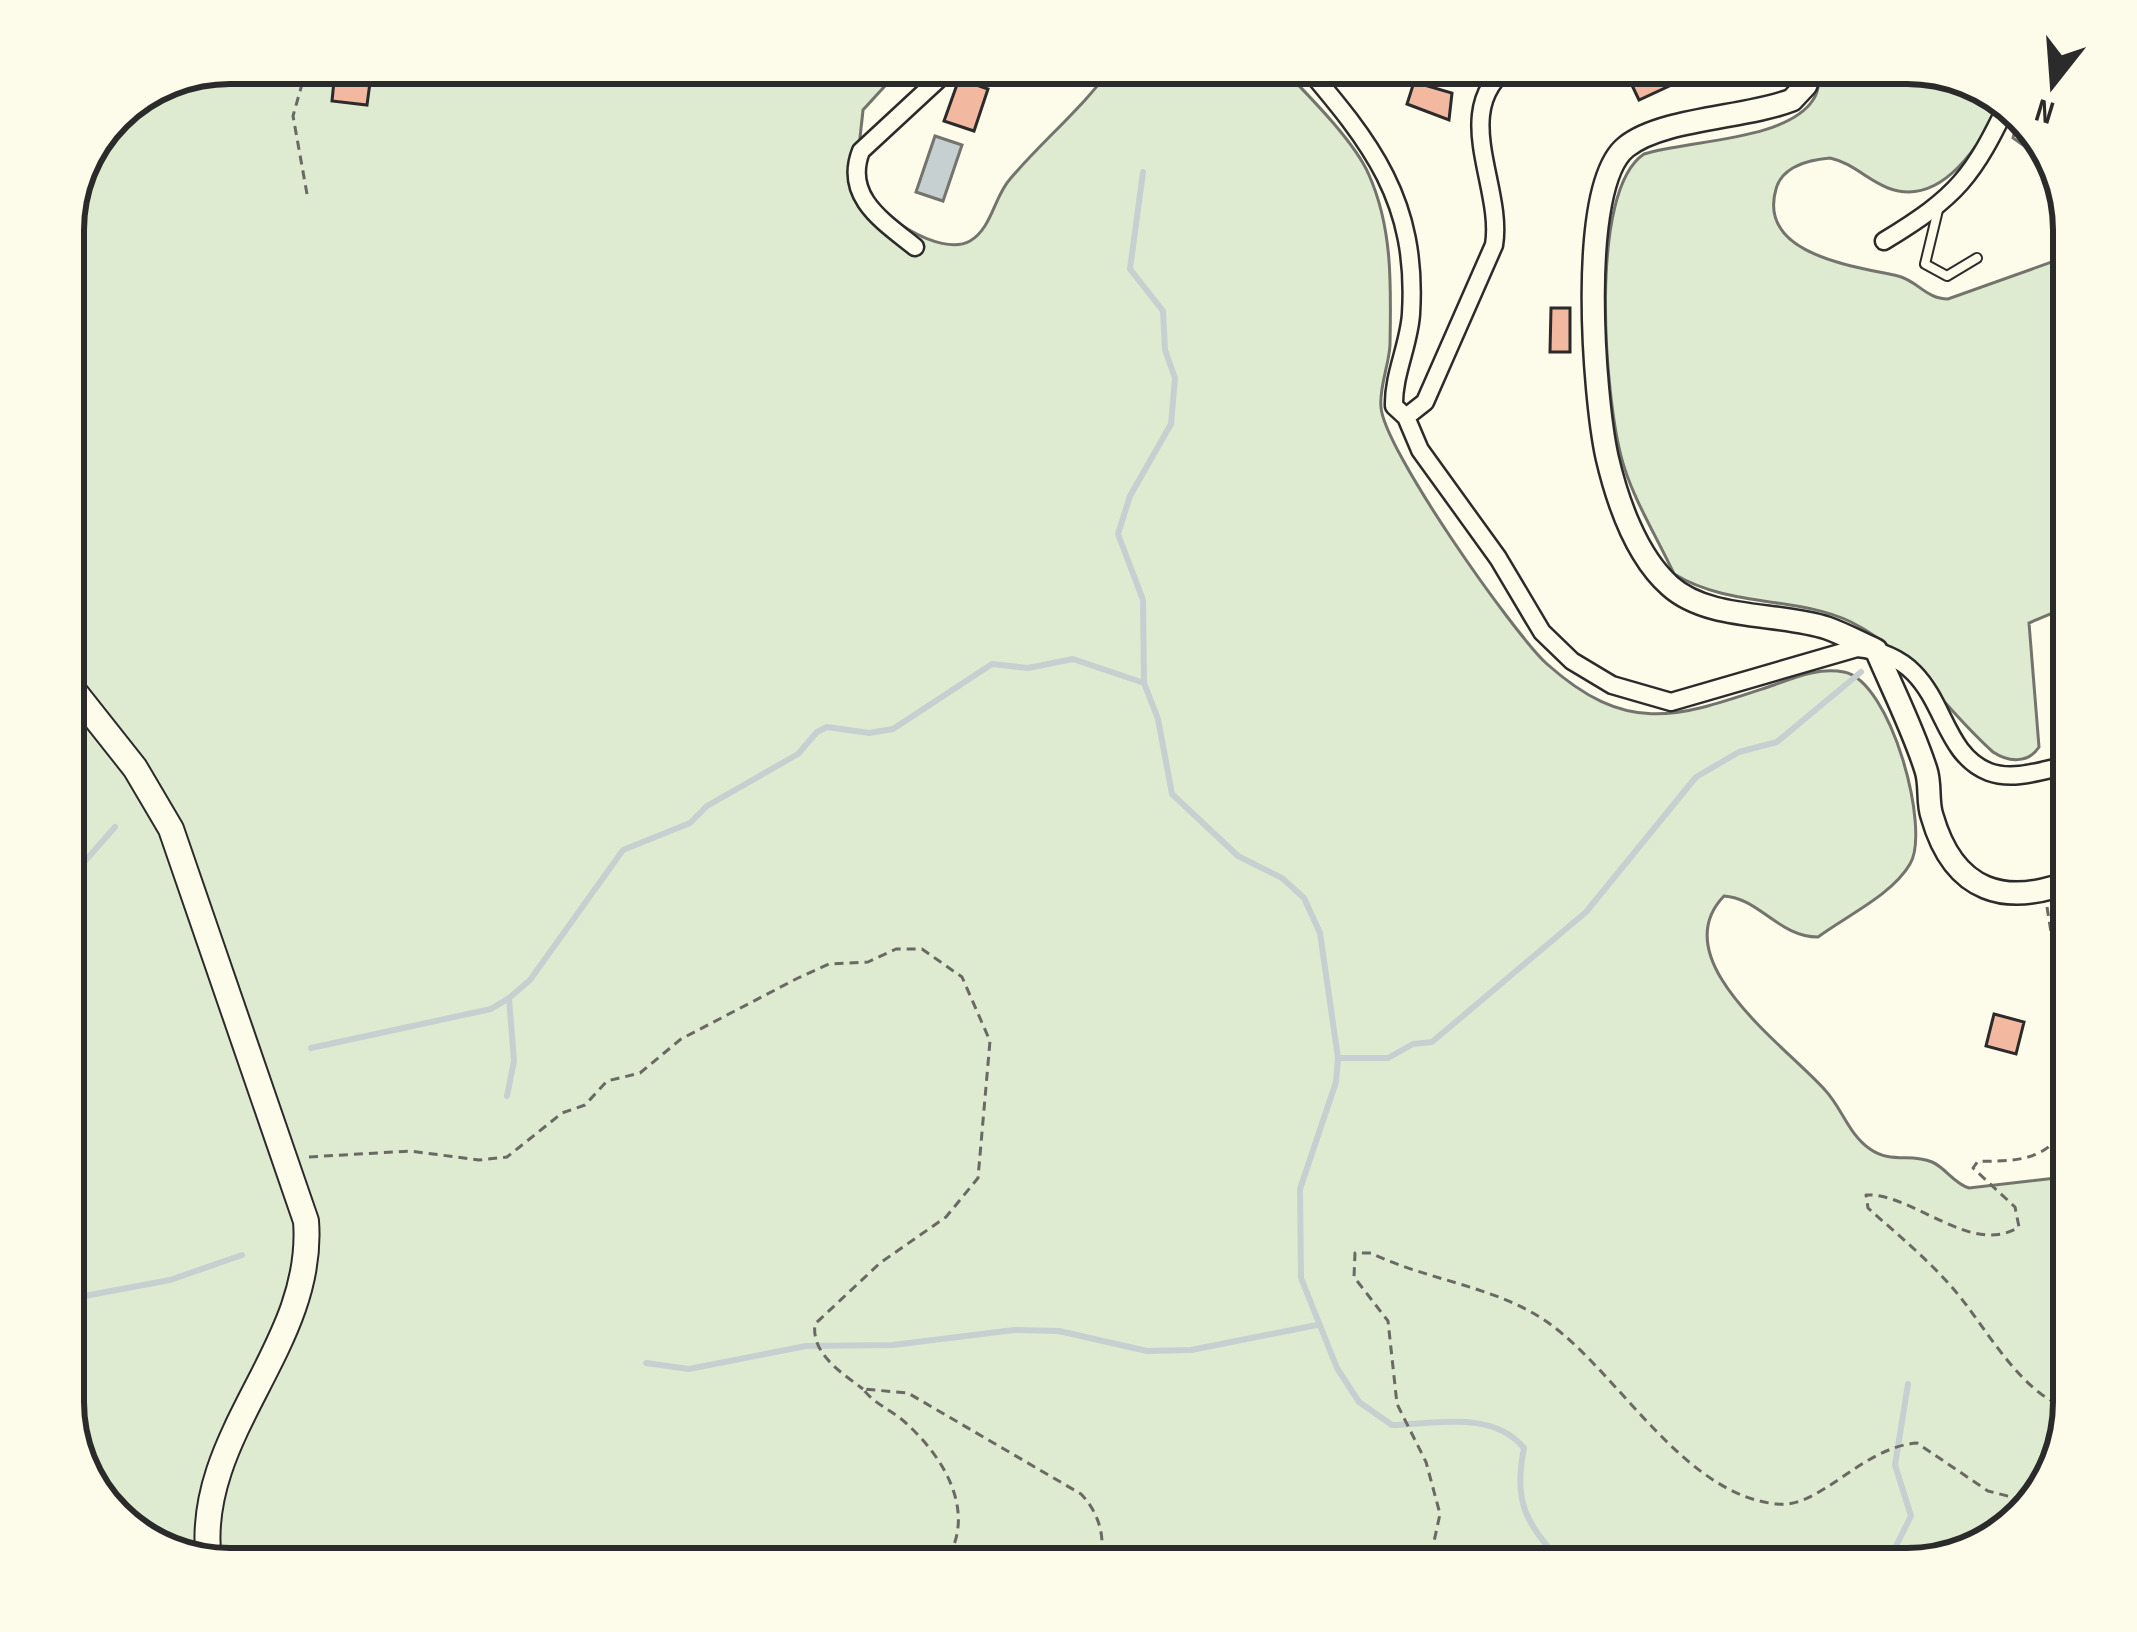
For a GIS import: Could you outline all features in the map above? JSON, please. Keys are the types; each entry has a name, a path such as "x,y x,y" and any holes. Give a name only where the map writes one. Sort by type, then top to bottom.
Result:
{"main road":[{"path":"84,704 135,768 171,829 306,1221 306,1271 289,1324 218,1469 207,1510 208,1546"}],"street":[{"path":"915,247 869,209 856,164 861,152 934,84"},
{"path":"1321,84 1363,134 1391,183 1406,248 1411,312 1393,400 1420,451 1498,558 1542,632 1572,661 1612,685 1671,702 1815,658 1857,648 1876,650"},
{"path":"1406,417 1424,402 1494,245 1496,221 1480,120 1495,84"},
{"path":"1807,84 1792,100 1648,134 1612,162 1605,179 1594,265 1601,415 1608,460 1637,542 1672,588 1694,600 1825,627 1902,663 1927,686 1964,754 1988,771 2015,776 2053,768"},
{"path":"1884,241 1939,206 1979,163 1993,134"},
{"path":"1876,650 1928,774 1932,817 1955,860 1989,894 2053,888"}],"lane":[{"path":"1939,206 1925,264 1947,276 1977,258"}],"path":[{"path":"302,84 292,116 307,194"},
{"path":"2046,891 2053,937"},
{"path":"287,1160 410,1151 479,1160 507,1157 562,1113 585,1105 607,1081 640,1073 681,1040 783,986 830,964 868,962 896,949 922,950 962,977 990,1041 978,1178 946,1217 880,1263 815,1324 813,1337 832,1366 907,1424 958,1494 957,1531 949,1548"},
{"path":"2053,1146 2019,1162 1978,1161 1973,1168 2015,1207 2019,1227 2006,1235 1971,1231 1885,1195 1866,1195 1868,1208 1944,1279 2018,1371 2053,1401"},
{"path":"1433,1548 1440,1514 1426,1462 1397,1404 1388,1321 1354,1277 1355,1253 1371,1253 1508,1300 1550,1323 1666,1440 1716,1482 1778,1505 1812,1496 1875,1452 1917,1443 1988,1491 2016,1498"},
{"path":"863,1389 908,1393 1081,1494 1095,1509 1104,1548"}],"green space":[{"path":"887,84 863,110 859,157 863,184 880,208 909,230 957,245 977,235 1010,179 1098,84 1297,84 1352,147 1369,175 1383,216 1390,280 1390,345 1381,399 1387,429 1452,539 1530,646 1577,687 1604,703 1631,711 1683,711 1826,671 1844,672 1861,681 1877,701 1911,791 1915,846 1910,864 1880,895 1818,937 1792,931 1748,903 1724,896 1709,921 1708,947 1737,1001 1825,1090 1870,1149 1932,1162 1969,1188 2053,1178 2052,1421 2033,1475 2003,1512 1971,1533 1926,1547 230,1548 166,1533 141,1518 114,1491 99,1466 84,1411 84,221 95,174 127,127 149,109 202,87"},
{"path":"1818,84 1935,87 1980,104 1993,112 1993,119 1960,165 1927,189 1888,188 1830,158 1790,170 1779,181 1774,211 1781,229 1795,243 1835,261 1905,278 1948,299 2053,262 2053,615 2029,623 2039,747 2024,759 1993,752 1910,665 1851,622 1809,608 1718,592 1674,574 1625,471 1610,388 1606,296 1608,250 1626,175 1644,154 1781,124 1800,114"}],"shaded area":[{"path":"935,136 962,145 943,201 916,192"}],"building":[{"path":"334,84 370,84 367,105 332,101"},
{"path":"957,84 988,89 974,131 944,121"},
{"path":"1413,84 1452,93 1449,120 1407,104"},
{"path":"1631,84 1674,84 1639,100"},
{"path":"1551,308 1570,308 1570,352 1550,352"},
{"path":"1994,1014 2024,1022 2016,1054 1986,1046"}],"waterway":[{"path":"1143,172 1130,269 1163,311 1165,350 1175,378 1171,424 1130,496 1118,534 1143,600 1144,683 1158,719 1172,794 1238,856 1282,878 1304,898 1320,933 1338,1058 1336,1082 1300,1189 1301,1278 1337,1368 1359,1402 1392,1425 1480,1424 1511,1436 1524,1448 1522,1501 1549,1548"},
{"path":"507,1096 514,1061 509,998 530,980 623,850 690,823 707,806 798,754 817,732 827,727 869,733 893,729 992,664 1028,668 1073,659 1144,683"},
{"path":"1338,1058 1388,1058 1413,1044 1432,1042 1586,912 1696,777 1739,752 1777,742 1861,672"},
{"path":"84,862 115,827"},
{"path":"311,1048 491,1009 509,998"},
{"path":"84,1296 170,1280 242,1255"},
{"path":"646,1363 689,1369 806,1346 893,1345 1014,1330 1059,1331 1147,1351 1191,1350 1317,1325"},
{"path":"1897,1548 1911,1516 1895,1465 1908,1384"}]}
